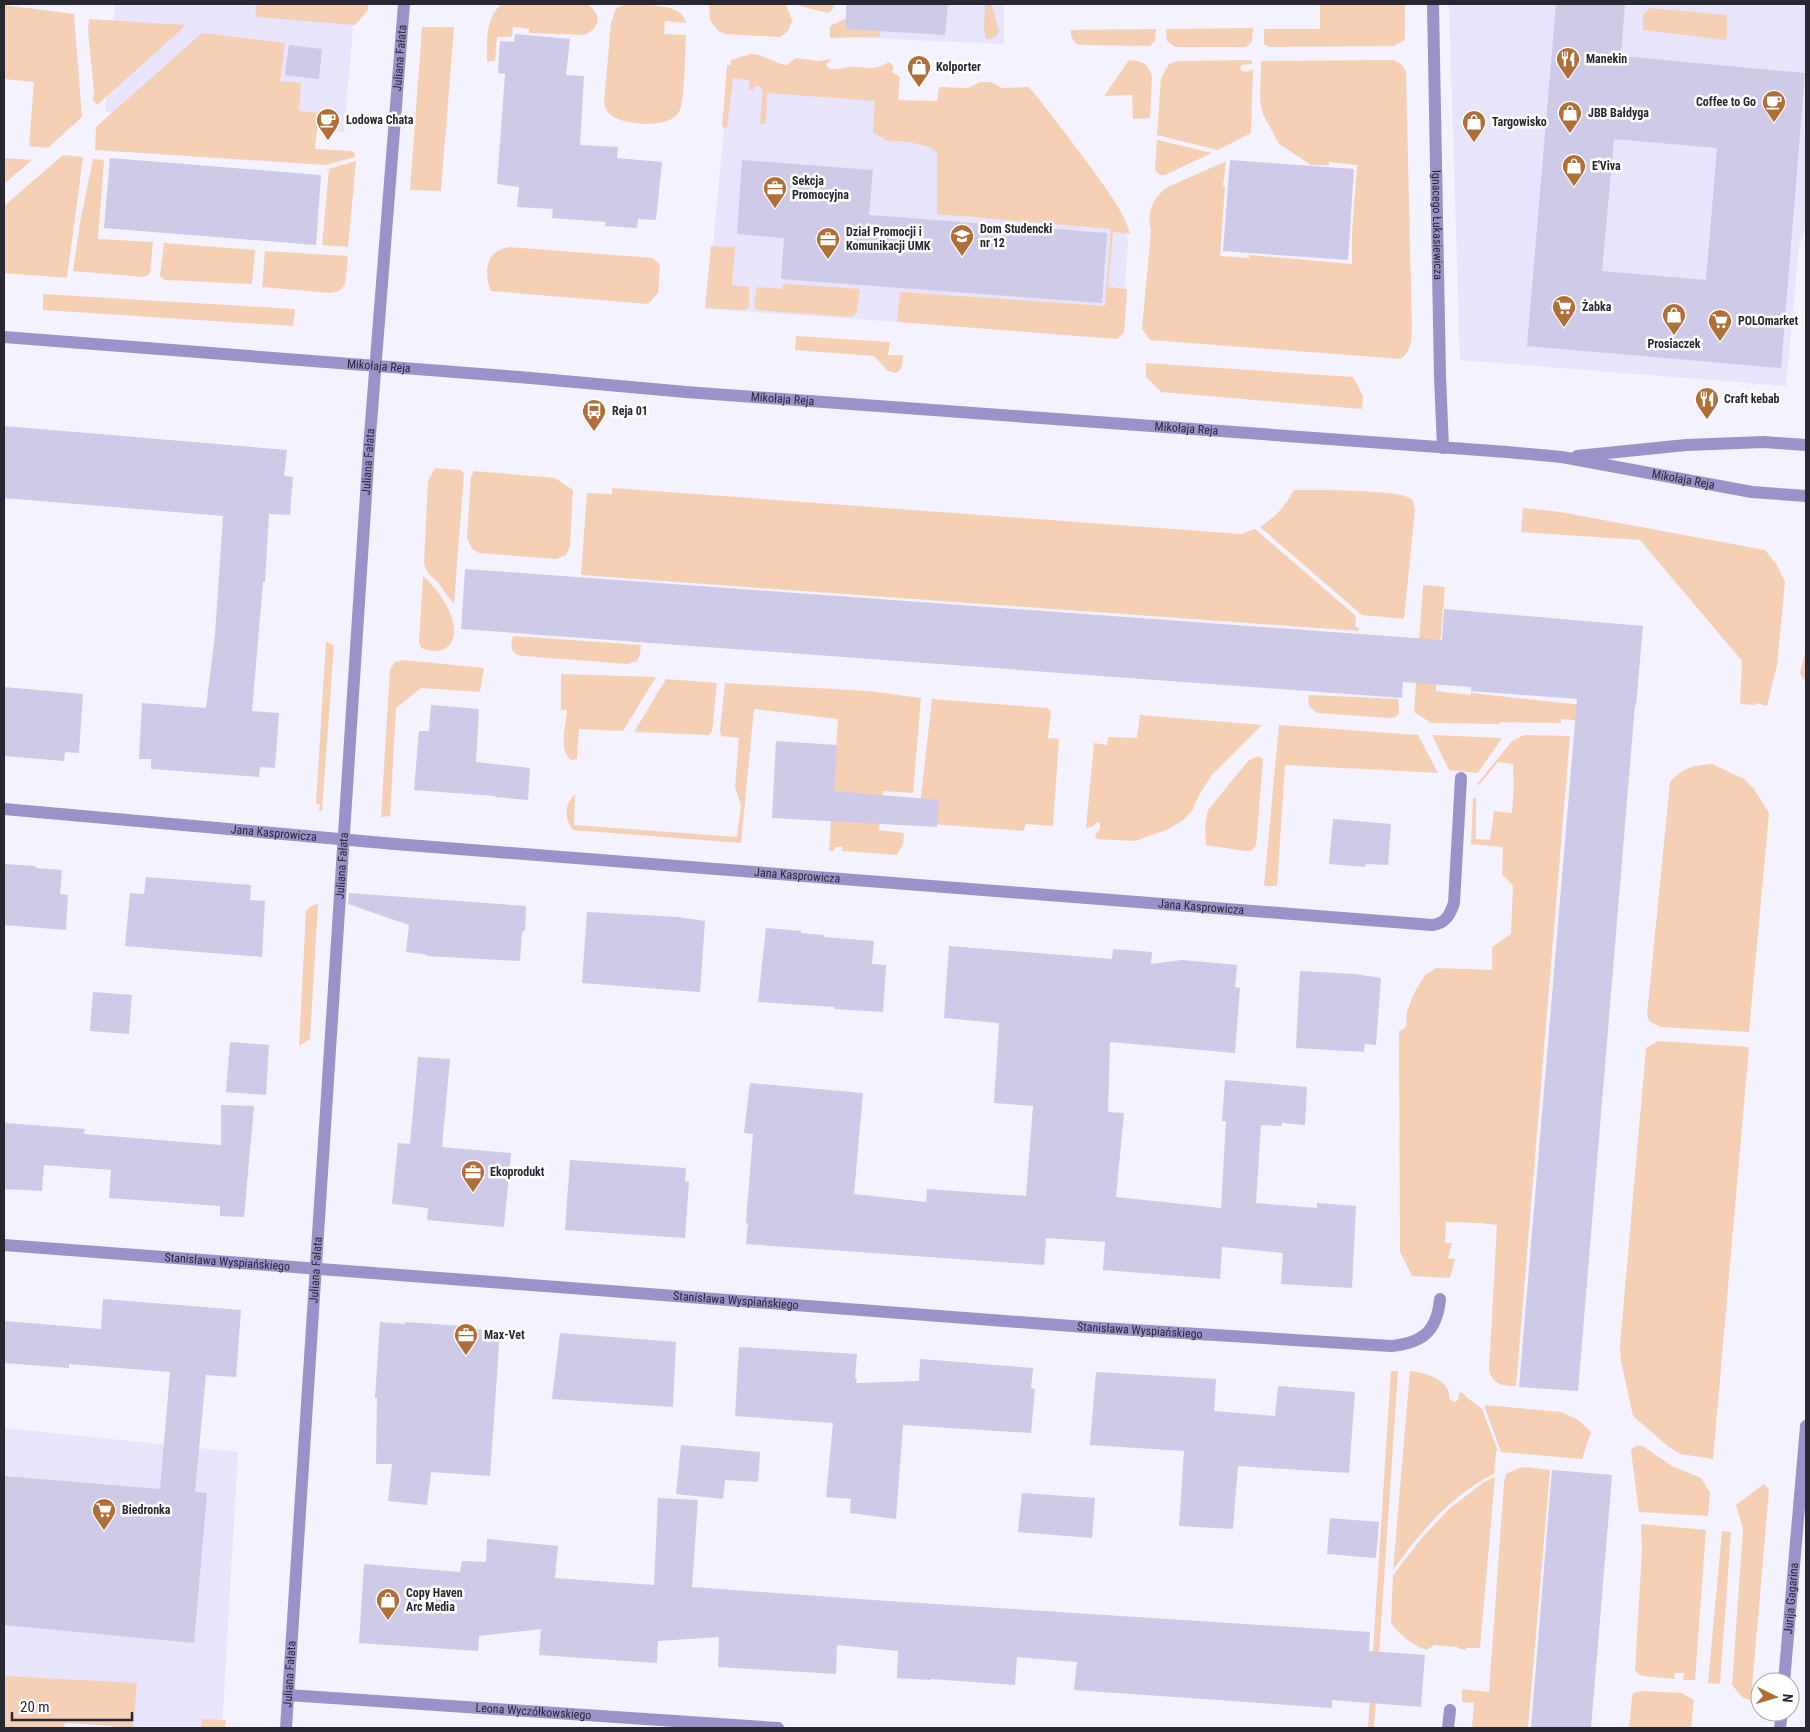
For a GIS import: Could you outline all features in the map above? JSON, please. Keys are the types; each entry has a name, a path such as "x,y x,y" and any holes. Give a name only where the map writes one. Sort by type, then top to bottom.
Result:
{"street":[{"name":"Juliana Fałata","path":"286,1728 375,366 404,4"},
{"name":"Ignacego Łukasiewicza","path":"1433,4 1439,346 1443,448"},
{"name":"Mikołaja Reja","path":"4,337 686,392 1361,440 1562,458 1752,492 1806,496"},
{"name":"Mikołaja Reja","path":"1562,458 1696,445 1764,442 1806,445"},
{"name":"Jana Kasprowicza","path":"4,809 395,844 1438,924 1448,918 1454,903 1460,778"},
{"name":"Stanisława Wyspiańskiego","path":"4,1245 1085,1327 1391,1346 1421,1338 1430,1330 1436,1320 1440,1299"},
{"name":"Jurija Gagarina","path":"1785,1672 1806,1426"},
{"name":"Leona Wyczółkowskiego","path":"288,1696 778,1728"},
{"path":"1448,1728 1450,1710"}],"shaded area":[{"path":"115,4 355,4 344,132 105,112"},
{"path":"259,4 368,4 368,10 355,25 257,17 255,8"},
{"path":"501,4 587,4 595,12 598,21 594,29 584,35 529,33 529,29 513,27 512,37 497,37 495,61 487,62 488,31 492,17"},
{"path":"626,4 672,9 678,11 686,22 665,21 664,34 686,35 684,87 681,106 679,112 674,117 666,121 646,124 626,122 611,115 605,107 611,23 616,8"},
{"path":"709,4 786,4 792,21 788,31 780,37 725,34 718,31 710,20"},
{"path":"799,4 835,4 828,13 800,6"},
{"path":"876,4 880,4 880,37 830,38 830,26"},
{"path":"882,4 1004,4 1004,44 865,38 868,10"},
{"path":"985,4 992,4 999,32 990,39 986,39 984,28"},
{"path":"1320,4 1405,4 1405,40 1394,46 1269,47 1264,44 1264,29 1320,29"},
{"path":"1449,4 1806,4 1806,226 1799,246 1786,386 1460,360"},
{"path":"4,5 74,14 82,117 48,148 29,146 34,82 4,79"},
{"path":"1650,8 1727,15 1727,40 1643,30 1643,15"},
{"path":"89,19 184,25 183,28 97,105 93,100 94,92 88,31"},
{"path":"422,27 454,27 441,191 410,190"},
{"path":"1253,28 1252,42 1246,47 1175,47 1167,41 1166,29"},
{"path":"1156,29 1155,41 1150,46 1080,45 1075,43 1071,36 1071,30"},
{"path":"202,33 285,43 280,81 301,83 299,111 339,115 339,123 318,122 315,149 351,151 355,153 355,157 325,165 95,150 96,127"},
{"path":"751,54 787,65 795,58 819,61 832,59 826,65 829,69 849,67 873,68 889,62 894,66 892,72 900,77 898,100 937,101 939,87 968,88 980,82 991,82 1002,88 1029,87 1100,180 1127,226 1130,234 1113,232 1108,287 1127,289 1124,333 1117,339 897,322 900,292 1105,306 1111,229 937,214 937,152 930,147 909,142 887,141 873,132 875,101 767,93 766,124 760,124 763,91 760,86 755,86 753,90 749,90 749,80 733,78 727,128 722,127 727,65 730,65 731,60"},
{"path":"1129,60 1144,64 1149,68 1152,76 1150,118 1133,119 1132,95 1104,96"},
{"path":"1393,60 1405,68 1406,73 1412,330 1407,353 1401,359 1150,340 1142,329 1151,231 1149,218 1152,206 1158,196 1168,187 1226,161 1220,256 1249,258 1249,255 1352,264 1352,234 1357,165 1329,162 1329,165 1311,165 1279,144 1263,114 1260,101 1261,61"},
{"path":"1179,61 1252,61 1252,64 1241,65 1240,69 1246,72 1253,69 1251,133 1218,150 1157,135 1161,78 1169,64"},
{"path":"729,75 894,101 1125,224 1128,245 1121,337 707,309"},
{"path":"1157,140 1212,153 1165,175 1159,175 1155,170"},
{"path":"63,155 83,157 67,278 4,273 4,206"},
{"path":"4,158 32,160 4,184"},
{"path":"93,159 104,160 98,239 153,242 150,274 144,277 73,271 80,223"},
{"path":"356,161 348,247 322,245 329,169"},
{"path":"164,243 255,250 252,284 165,280 160,276"},
{"path":"711,246 735,247 732,285 749,287 749,307 745,310 705,308"},
{"path":"508,247 653,258 660,265 658,293 648,304 491,291 487,276 489,260 496,252"},
{"path":"265,251 348,256 345,285 339,291 330,293 262,287"},
{"path":"783,284 860,289 857,312 852,317 756,310 754,305 757,287 782,289"},
{"path":"43,294 295,309 293,326 43,310"},
{"path":"796,336 890,342 888,355 903,355 902,366 895,373 888,371 874,356 795,350"},
{"path":"1146,363 1353,377 1363,396 1362,409 1161,392 1146,377"},
{"path":"435,468 461,470 464,474 454,604 438,583 429,575 424,563 428,481"},
{"path":"474,471 555,478 573,490 570,547 566,555 556,559 479,553 472,549 467,538 471,476"},
{"path":"612,488 1241,534 1255,529 1356,616 1355,627 1358,627 1359,631 581,575 587,493 612,494"},
{"path":"1294,490 1390,493 1412,499 1415,509 1404,619 1362,615 1260,527 1280,511"},
{"path":"1523,508 1560,512 1765,550 1777,565 1785,582 1777,665 1767,706 1756,703 1755,705 1740,704 1742,661 1640,540 1521,532"},
{"path":"423,576 444,601 454,627 454,634 449,646 438,651 421,648 419,642"},
{"path":"1423,585 1445,587 1436,691 1592,706 1589,721 1561,719 1561,723 1431,723 1414,712"},
{"path":"513,636 641,645 637,661 628,664 517,655 512,647"},
{"path":"326,641 334,646 322,811 319,811 320,805 316,804"},
{"path":"1806,649 1806,684 1800,673"},
{"path":"404,660 484,668 480,692 421,688 396,708 390,816 381,817 390,669 395,662"},
{"path":"561,674 656,677 623,731 579,729 577,759 571,760 567,755 564,744 567,710 561,710"},
{"path":"666,679 717,683 712,731 709,735 634,732"},
{"path":"725,683 869,691 921,698 913,793 883,791 879,830 904,833 903,845 897,855 842,851 842,847 835,847 834,851 829,851 838,719 754,709 741,843 573,830 566,812 571,798 575,794 574,825 737,837 741,805 735,787 739,738 721,736"},
{"path":"1308,695 1398,699 1399,714 1394,718 1388,718 1317,713 1309,706"},
{"path":"932,699 1048,708 1051,712 1048,738 1059,739 1053,826 1026,824 1023,831 918,823"},
{"path":"1140,715 1262,725 1212,775 1199,795 1192,811 1183,820 1169,829 1135,841 1097,839 1095,836 1100,830 1100,823 1096,822 1094,826 1086,828 1094,743 1107,745 1108,737 1137,738"},
{"path":"1279,725 1418,735 1438,773 1285,765 1277,886 1264,886"},
{"path":"1432,735 1502,738 1478,773 1449,770"},
{"path":"1524,735 1570,736 1516,1386 1511,1386 1496,1382 1489,1371 1497,1225 1446,1222 1445,1243 1452,1243 1448,1258 1455,1259 1450,1278 1412,1276 1400,1252 1399,1031 1404,1029 1406,1025 1407,1012 1413,995 1425,975 1436,968 1492,970 1492,947 1511,934 1513,886 1502,874 1503,847 1471,844 1473,798 1476,798 1476,839 1490,840 1494,811 1512,813 1513,764 1498,762 1479,785 1477,784 1512,741"},
{"path":"1258,756 1263,759 1256,846 1251,851 1245,851 1206,845 1205,825 1208,810 1248,761"},
{"path":"1712,764 1744,779 1754,789 1769,813 1749,1032 1660,1027 1649,1021 1647,1015 1670,782 1689,768"},
{"path":"318,904 310,1039 299,1046 306,912 311,906"},
{"path":"1658,1041 1749,1047 1713,1459 1680,1454 1633,1416 1621,1361 1620,1346 1646,1048"},
{"path":"1391,1371 1398,1371 1374,1728 1368,1728"},
{"path":"1410,1371 1436,1378 1448,1389 1450,1400 1455,1402 1458,1400 1459,1392 1463,1393 1480,1407 1498,1451 1496,1451 1494,1474 1464,1492 1438,1515 1393,1570"},
{"path":"1484,1405 1561,1412 1577,1419 1591,1432 1582,1459 1501,1452"},
{"path":"4,1428 238,1452 222,1728 132,1728 4,1676"},
{"path":"1638,1445 1672,1466 1701,1478 1710,1493 1708,1516 1639,1512 1631,1451"},
{"path":"1526,1467 1550,1470 1528,1728 1472,1728 1474,1703 1462,1702 1462,1689 1489,1692 1504,1483 1506,1474"},
{"path":"1495,1477 1480,1648 1466,1648 1466,1650 1457,1647 1435,1645 1426,1650 1407,1639 1391,1623 1393,1575 1422,1538 1449,1509 1484,1482"},
{"path":"1764,1484 1769,1490 1753,1672 1750,1672 1750,1700 1743,1698 1732,1685 1743,1529 1736,1505"},
{"path":"1641,1524 1706,1530 1695,1680 1683,1680 1684,1673 1675,1673 1674,1679 1644,1676 1635,1670 1642,1550"},
{"path":"1722,1531 1731,1532 1720,1684 1708,1683"},
{"path":"4,1676 137,1683 133,1728 65,1723 64,1728 4,1728"},
{"path":"1642,1691 1682,1693 1694,1700 1691,1728 1629,1728 1633,1693"},
{"path":"202,1719 226,1720 225,1728 201,1728"}],"building":[{"path":"846,4 948,4 945,35 846,29"},
{"path":"1556,4 1625,4 1621,56 1805,73 1781,368 1527,346","holes":["1614,139 1717,148 1706,280 1602,271"]},
{"path":"515,34 570,39 566,75 584,76 580,145 618,147 617,158 662,162 656,220 638,219 637,228 605,226 606,222 552,218 553,209 517,207 519,187 497,184 505,74 498,73 500,41 514,42"},
{"path":"289,45 322,49 319,79 285,75"},
{"path":"110,158 321,175 316,245 104,228"},
{"name":"Dom Studencki nr 12","path":"742,160 873,170 869,215 1107,233 1102,303 781,279 784,238 737,234"},
{"path":"1230,160 1354,169 1348,260 1223,251"},
{"path":"4,426 287,450 284,476 293,477 290,515 269,514 265,582 263,582 252,711 279,713 275,768 260,767 259,777 151,769 151,759 139,759 142,703 206,708 215,635 223,516 4,498"},
{"path":"465,569 1442,640 1444,609 1643,626 1578,1391 1519,1387 1577,699 1471,691 1471,687 1403,682 1402,698 461,629"},
{"path":"4,687 83,694 79,753 65,752 64,761 4,756"},
{"path":"431,705 479,709 476,762 530,768 528,800 414,790 419,731 429,731"},
{"path":"776,741 837,745 834,791 939,800 937,827 772,818"},
{"path":"1333,819 1391,824 1388,865 1366,864 1365,867 1329,864"},
{"path":"4,864 62,870 60,894 68,895 66,930 4,925"},
{"path":"146,877 251,885 250,900 265,901 262,957 125,946 130,893 144,894"},
{"path":"349,893 526,906 525,930 522,932 520,961 428,956 406,952 409,925 348,904"},
{"path":"587,912 678,917 705,921 700,992 582,983"},
{"path":"766,928 801,931 801,933 824,935 824,937 874,941 872,964 886,965 883,1012 758,1002"},
{"path":"949,946 1112,959 1113,949 1152,952 1151,964 1182,960 1237,965 1235,987 1240,988 1235,1053 1110,1042 1108,1112 1124,1113 1116,1197 1221,1208 1226,1121 1222,1121 1225,1080 1307,1087 1305,1125 1282,1123 1282,1126 1261,1125 1256,1203 1317,1208 1317,1203 1356,1206 1352,1288 1281,1284 1283,1253 1222,1247 1220,1279 1103,1270 1105,1242 1046,1238 1044,1265 746,1244 753,1134 744,1133 750,1083 863,1093 854,1194 926,1202 927,1189 1026,1196 1033,1106 994,1103 999,1023 944,1018"},
{"path":"1300,971 1355,974 1381,978 1376,1045 1365,1044 1364,1052 1296,1048"},
{"path":"93,992 132,995 129,1034 90,1031"},
{"path":"230,1042 269,1045 266,1095 226,1092"},
{"path":"418,1057 450,1059 442,1147 511,1153 504,1227 427,1220 428,1208 392,1204 398,1143 410,1144"},
{"path":"221,1105 254,1106 244,1217 220,1216 220,1206 109,1198 111,1170 44,1165 42,1191 4,1189 4,1123 85,1129 84,1134 221,1145"},
{"path":"570,1160 686,1168 685,1181 689,1182 685,1238 565,1230"},
{"name":"Biedronka","path":"103,1299 241,1310 236,1377 206,1375 195,1492 207,1493 194,1643 4,1625 4,1476 160,1489 170,1372 69,1364 69,1368 4,1363 4,1321 101,1329"},
{"path":"380,1322 476,1327 475,1329 500,1331 490,1476 431,1472 427,1505 388,1501 392,1464 376,1464 377,1398 375,1398"},
{"path":"560,1333 676,1342 673,1407 552,1399"},
{"path":"739,1347 857,1354 856,1383 919,1381 920,1359 1033,1368 1031,1388 1035,1389 1031,1433 903,1425 896,1519 850,1513 851,1499 826,1497 833,1423 735,1416"},
{"path":"1096,1372 1216,1379 1214,1411 1275,1416 1278,1386 1355,1392 1349,1473 1238,1466 1233,1529 1179,1526 1184,1451 1090,1445"},
{"path":"681,1445 760,1452 758,1482 725,1480 723,1499 676,1494"},
{"path":"1552,1470 1612,1475 1591,1728 1531,1728"},
{"path":"1022,1493 1095,1498 1092,1538 1018,1532"},
{"path":"658,1498 698,1500 692,1587 1370,1632 1369,1651 1425,1655 1421,1707 1332,1700 1332,1708 1074,1690 1077,1662 1017,1657 1015,1685 897,1678 898,1651 837,1645 836,1674 718,1667 719,1637 658,1641 657,1663 539,1655 541,1629 479,1636 478,1651 359,1643 364,1564 460,1572 462,1561 486,1562 487,1539 558,1546 555,1578 654,1585"},
{"path":"1330,1518 1379,1522 1376,1558 1327,1554"}],"place":[{"name":"Manekin","path":"1568,80"},
{"name":"Kolporter","path":"919,88"},
{"name":"Coffee to Go","path":"1774,123"},
{"name":"JBB Bałdyga","path":"1570,134"},
{"name":"Lodowa Chata","path":"328,141"},
{"name":"Targowisko","path":"1474,143"},
{"name":"E'Viva","path":"1574,187"},
{"name":"Sekcja Promocyjna","path":"775,209"},
{"name":"Dom Studencki nr 12","path":"962,257"},
{"name":"Dział Promocji i Komunikacji UMK","path":"828,260"},
{"name":"Żabka","path":"1564,328"},
{"name":"Prosiaczek","path":"1674,336"},
{"name":"POLOmarket","path":"1720,342"},
{"name":"Craft kebab","path":"1707,420"},
{"name":"Reja 01","path":"594,432"},
{"name":"Ekoprodukt","path":"473,1193"},
{"name":"Max-Vet","path":"466,1356"},
{"name":"Biedronka","path":"104,1531"},
{"name":"Copy Haven Arc Media","path":"388,1621"}]}
